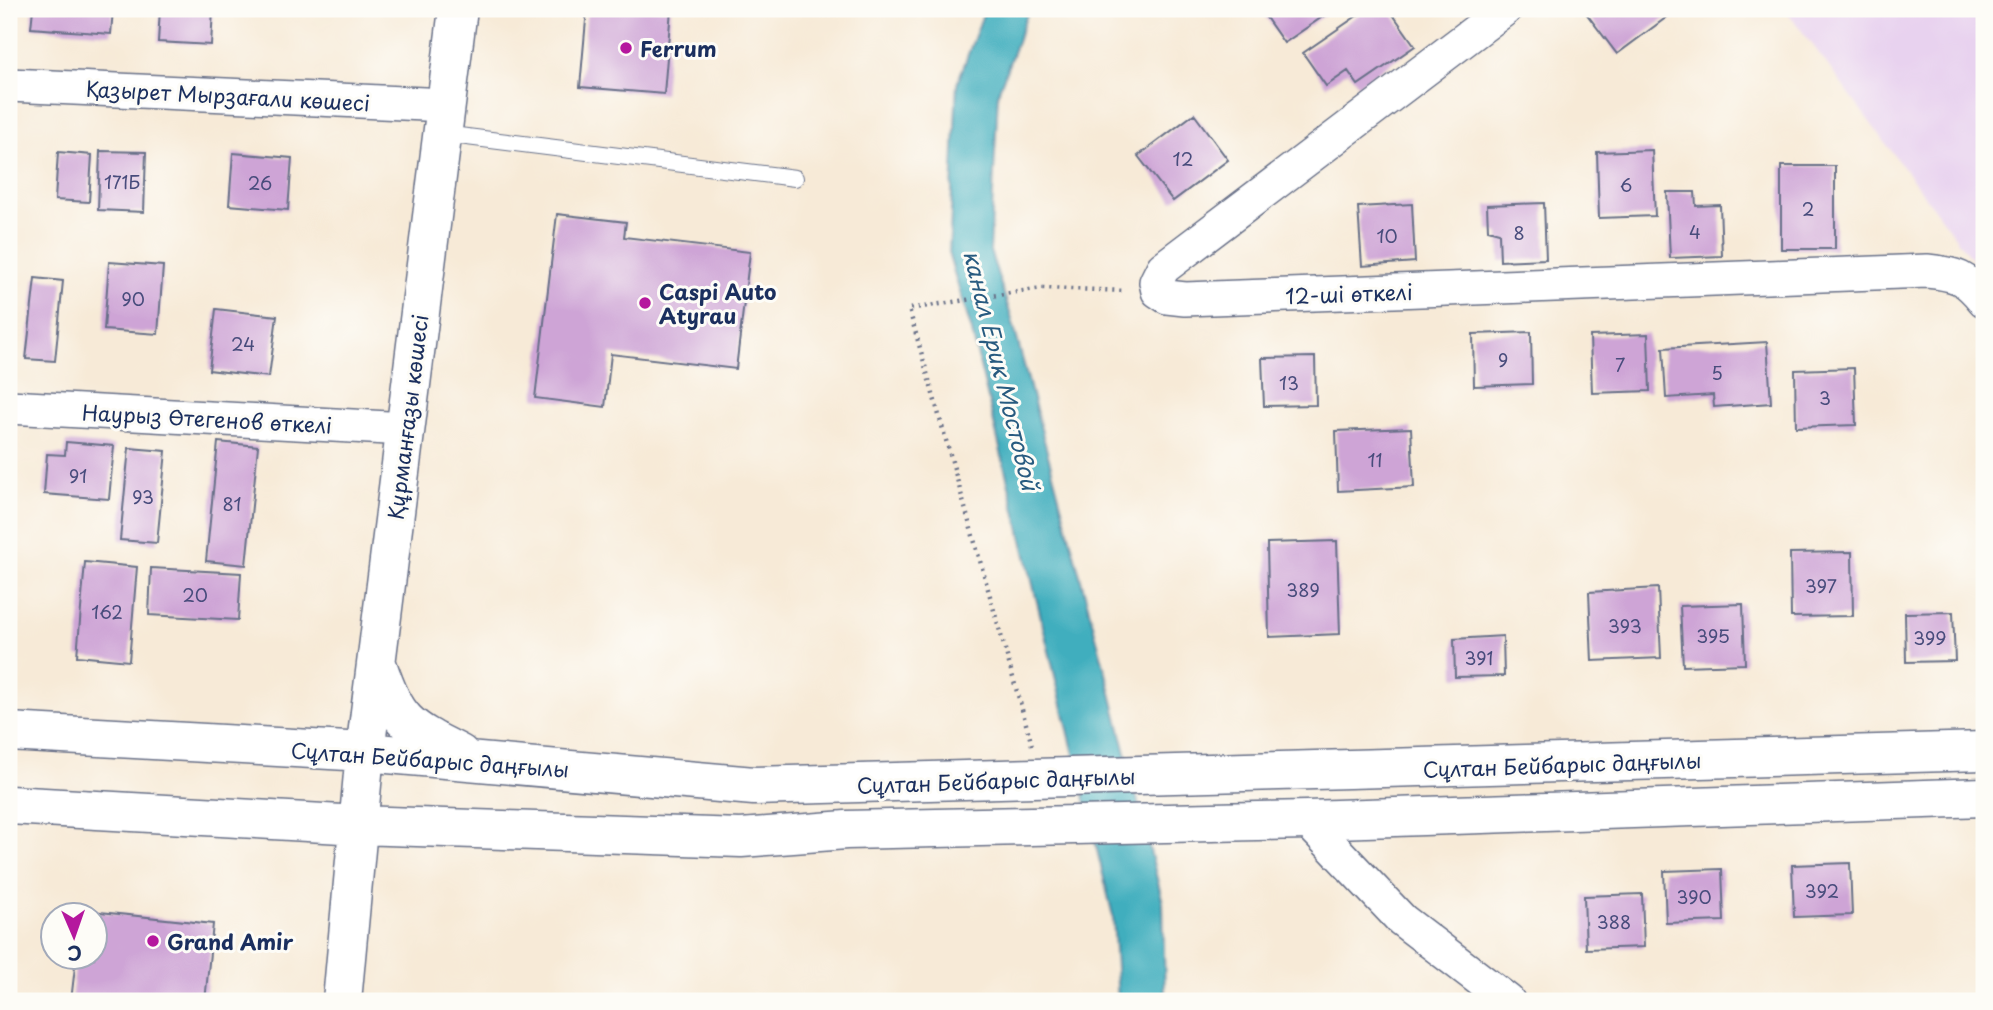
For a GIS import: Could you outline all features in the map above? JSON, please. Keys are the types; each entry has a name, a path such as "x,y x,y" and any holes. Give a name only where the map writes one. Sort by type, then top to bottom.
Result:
{"main road":[{"name":"Құрманғазы көшесі","path":"342,1001 365,752 458,9"},
{"path":"282,748 324,736 348,721 364,695 377,662"},
{"path":"377,662 387,694 403,721 425,737 474,761"},
{"name":"Сұлтан Бейбарыс даңғылы","path":"9,732 365,752 754,786 1984,751"},
{"path":"9,805 359,825 741,838 846,830 1307,820 1984,797"},
{"path":"295,821 334,851 344,871 351,905"},
{"path":"351,905 371,867 391,850 413,840 455,828"}],"street":[{"path":"1158,291 1156,282 1163,268 1505,9"},
{"name":"Қазырет Мырзағали көшесі","path":"9,85 444,120"},
{"name":"12-ші өткелі","path":"1158,291 1167,297 1185,299 1927,271 1954,274 1973,285 1984,300"},
{"name":"Наурыз Өтегенов өткелі","path":"9,407 406,429"},
{"path":"1307,820 1402,919 1508,1001"}],"lane":[{"path":"444,120 795,178"}],"path":[{"path":"1041,779 909,309 1042,288 1158,291"}],"shaded area":[{"path":"1785,9 1984,9 1984,276 1812,44"}],"water":[{"name":"канал Ерик Мостовой","path":"985,9 1029,9 998,93 990,251 1011,316 1108,681 1163,903 1165,1001 1118,1001 1113,916 971,328 949,256 957,84"}],"building":[{"path":"33,9 113,9 111,34 31,28"},
{"path":"160,9 213,9 211,45 158,42"},
{"name":"Ferrum","path":"587,9 671,9 664,94 580,87"},
{"path":"1260,9 1334,9 1284,43"},
{"path":"1367,9 1389,9 1415,46 1358,85 1348,71 1326,86 1303,53"},
{"path":"1583,9 1667,9 1671,14 1617,54"},
{"path":"1194,114 1228,160 1173,201 1138,156"},
{"path":"1652,150 1655,216 1599,218 1597,152"},
{"path":"100,151 146,152 144,212 98,210"},
{"path":"58,152 92,155 89,202 55,200"},
{"path":"233,153 292,158 288,210 229,205"},
{"path":"1781,166 1835,166 1835,249 1781,249"},
{"path":"1667,192 1695,192 1696,206 1720,205 1722,256 1670,258"},
{"path":"9,193 13,193 11,218 9,218"},
{"path":"1544,203 1546,259 1500,261 1499,233 1488,230 1487,205"},
{"path":"1412,204 1415,262 1362,266 1358,207"},
{"name":"Caspi Auto Atyrau","path":"557,214 626,222 624,237 750,252 736,369 611,354 605,407 535,398"},
{"path":"109,262 163,266 158,334 104,330"},
{"path":"35,278 63,281 55,361 26,359"},
{"path":"216,309 277,316 269,377 209,370"},
{"path":"1531,332 1532,384 1474,386 1473,334"},
{"path":"1648,334 1650,391 1592,393 1590,336"},
{"path":"1767,342 1771,403 1714,407 1713,395 1666,398 1663,348"},
{"path":"1315,357 1316,405 1264,406 1262,358"},
{"path":"1854,368 1856,425 1796,427 1795,370"},
{"path":"1411,428 1414,487 1338,491 1336,431"},
{"path":"66,442 114,446 109,499 44,494 47,454 65,455"},
{"path":"218,442 258,446 246,565 206,561"},
{"path":"129,448 166,451 157,543 120,540"},
{"path":"1337,541 1340,634 1269,637 1267,543"},
{"path":"1852,552 1853,616 1791,617 1790,553"},
{"path":"85,562 137,567 129,661 77,656"},
{"path":"151,568 241,573 238,620 149,615"},
{"path":"1658,588 1661,658 1592,661 1589,592"},
{"path":"1743,604 1745,664 1683,666 1680,606"},
{"path":"1953,612 1955,661 1906,662 1905,613"},
{"path":"1503,636 1504,676 1455,677 1454,639"},
{"path":"1850,863 1852,915 1794,917 1792,865"},
{"path":"1722,869 1724,921 1666,923 1664,871"},
{"path":"1642,894 1644,947 1586,949 1584,896"},
{"name":"Grand Amir","path":"108,913 213,924 205,1001 71,1001 74,972 108,972"}],"place":[{"name":"Ferrum","path":"626,48"},
{"name":"Caspi Auto Atyrau","path":"645,303"},
{"name":"Grand Amir","path":"153,941"}]}
